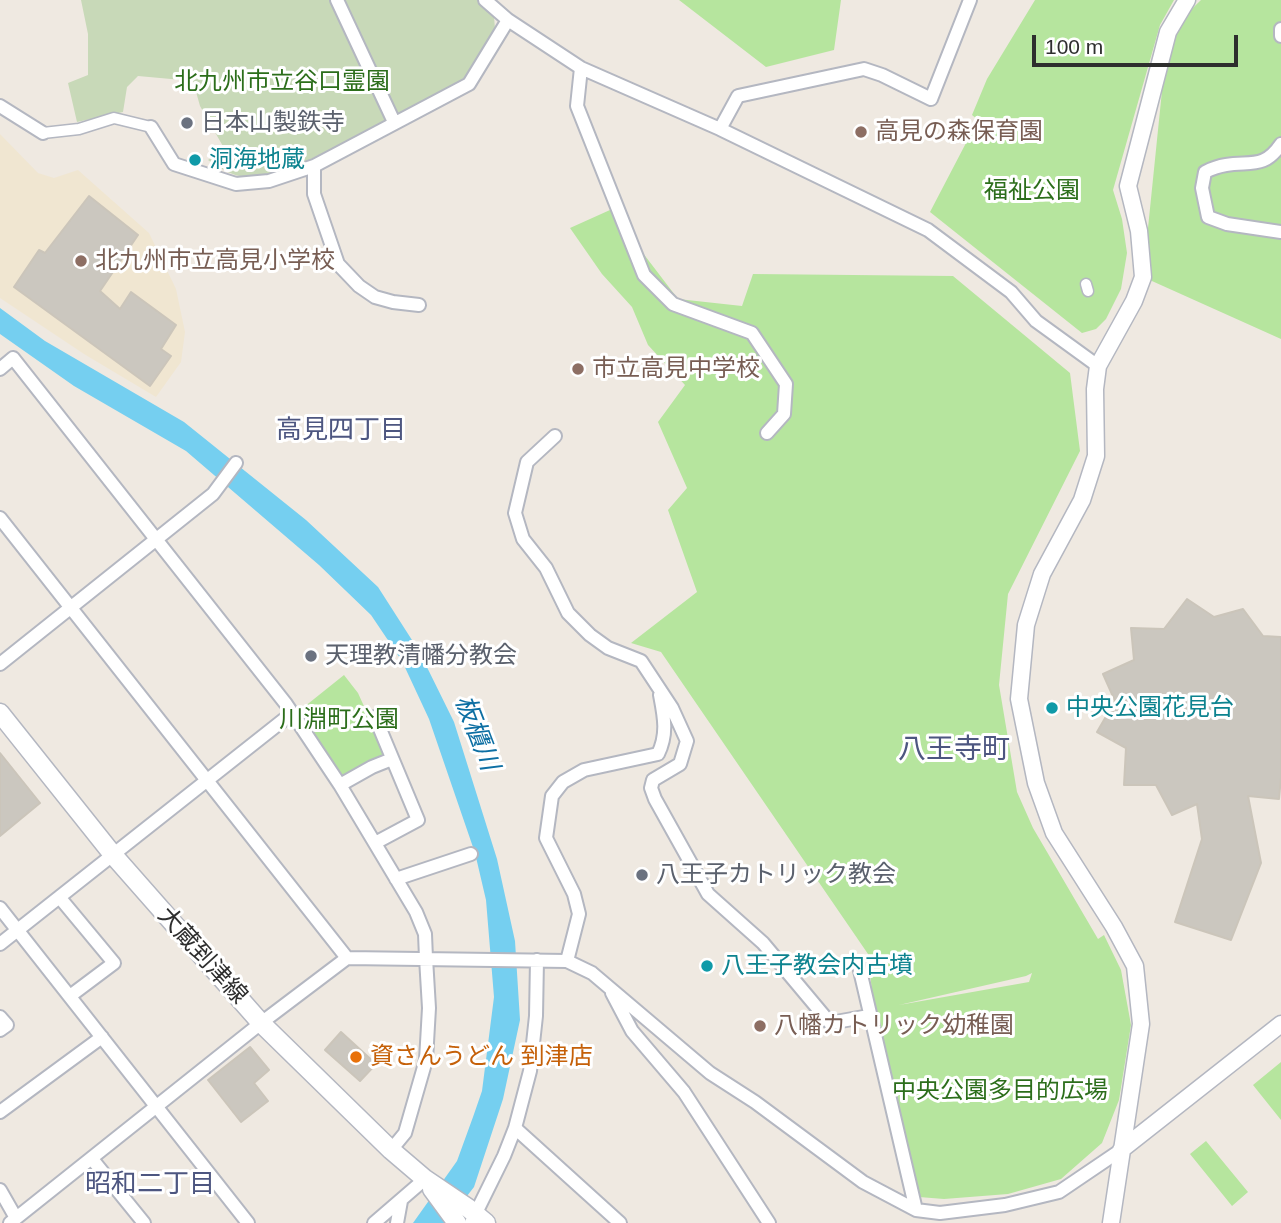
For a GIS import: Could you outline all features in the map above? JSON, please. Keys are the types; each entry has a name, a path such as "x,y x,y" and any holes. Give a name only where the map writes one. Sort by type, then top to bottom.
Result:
{"main road":[{"name":"大蔵到津線","path":"0,713 114,856 261,1023 391,1150 476,1217"},
{"name":"大蔵到津線","path":"425,1179 457,1223"}],"street":[{"path":"337,0 394,122"},
{"path":"485,0 508,20 581,68 720,129 928,230 1011,292 1036,321 1098,366"},
{"path":"720,129 738,96 864,69 931,99 970,0"},
{"path":"1111,1223 1142,1024 1135,966 1114,927 1054,833 1037,783 1019,699 1026,625 1034,599 1042,574 1082,500 1096,456 1095,389 1098,366 1143,277 1139,231 1128,186 1168,32 1187,0"},
{"path":"0,106 43,133 79,129 114,118 151,127 174,164 236,184 269,181 314,166 469,84 508,20"},
{"path":"1281,29 1281,37"},
{"path":"581,68 577,106 644,275 673,304 752,333 786,384 785,414 767,433"},
{"path":"1281,144 1265,161 1249,165 1226,165 1205,172 1202,188 1208,217 1227,224 1281,232"},
{"path":"314,166 314,194 338,264 359,286 375,297 419,305"},
{"path":"0,369 13,358 286,705 340,785 416,912 425,934 429,1008 426,1060 405,1133 391,1150"},
{"path":"555,436 527,462 516,513 523,538 546,568 568,612 590,635 608,648 641,661 672,708 687,741 680,764 653,780 651,788 708,894 763,943 830,1023 869,1016"},
{"path":"0,664 213,494 236,463"},
{"path":"0,518 348,958"},
{"path":"568,961 579,914 574,894 546,838 552,796 563,782 584,770 658,754 665,739 659,691"},
{"path":"0,944 291,714"},
{"path":"375,717 418,820 376,843"},
{"path":"340,785 372,767 392,760"},
{"path":"396,879 471,855"},
{"path":"60,898 114,962 69,996"},
{"path":"0,908 248,1223"},
{"path":"0,1190 13,1220 261,1023 348,958 568,961 592,973 710,1073 755,1102 863,1182 916,1210 940,1213 1005,1205 1059,1192 1121,1150 1281,1024"},
{"path":"476,1217 515,1128 530,1071 536,1016 533,960"},
{"path":"858,962 916,1210"},
{"path":"608,987 632,1031 684,1092 769,1223"},
{"path":"0,1017 6,1025 0,1030"},
{"path":"0,1112 102,1037"},
{"path":"515,1128 620,1223"},
{"path":"92,1159 144,1223"},
{"path":"374,1223 425,1179"},
{"path":"397,1223 401,1201"}],"shaded area":[{"name":"北九州市立高見小学校","path":"0,134 38,173 54,178 78,170 149,233 176,289 185,332 181,362 156,397 84,354 0,298"}],"green space":[{"name":"北九州市立谷口霊園","path":"81,0 477,0 494,16 495,29 462,82 278,176 249,177 226,171 208,160 224,148 200,106 193,81 138,76 127,87 123,112 77,122 68,83 88,75 88,34"},
{"path":"679,0 841,0 834,50 766,67"},
{"name":"福祉公園","path":"1035,0 1174,0 1160,25 1113,190 1122,219 1127,253 1121,289 1106,319 1096,329 1082,333 930,212 978,120 972,115 987,79"},
{"path":"1201,0 1281,0 1281,339 1143,277 1168,32"},
{"name":"中央公園多目的広場","path":"610,210 678,299 742,306 753,274 953,276 1070,373 1080,451 1008,594 999,685 1017,792 1033,828 1098,939 1104,935 1121,970 1131,1025 1119,1100 1102,1143 1061,1179 1008,1194 944,1199 919,1197 874,1010 868,954 661,652 631,643 697,592 668,510 687,488 658,422 685,385 648,345 632,307 602,274 570,228","holes":["1032,973 1029,982 899,1005"]},
{"name":"川淵町公園","path":"344,675 358,693 387,757 343,780 299,711"},
{"path":"1281,1062 1281,1120 1253,1085"},
{"path":"1206,1141 1248,1192 1232,1206 1190,1154"}],"water":[{"path":"0,308 45,341 184,422 306,520 378,587 419,651 454,722 497,859 515,941 520,1020 503,1099 474,1187 446,1223 413,1223 457,1161 473,1117 482,1091 494,997 486,900 475,853 429,719 402,661 371,615 319,565 186,451 74,386 0,334"}],"building":[{"path":"89,196 138,235 100,291 120,309 131,292 176,325 161,349 171,356 150,386 14,287 39,250 45,253"},
{"path":"1187,599 1214,617 1243,609 1263,636 1281,637 1279,799 1248,796 1261,863 1231,940 1175,922 1202,839 1197,804 1172,815 1156,785 1124,785 1126,748 1097,732 1115,701 1103,674 1134,660 1131,628 1164,629"},
{"path":"0,753 40,803 0,836"},
{"path":"341,1032 376,1064 360,1081 325,1050"},
{"path":"250,1047 269,1070 254,1083 268,1101 241,1122 208,1080"}],"place":[{"name":"日本山製鉄寺","path":"187,123"},
{"name":"高見の森保育園","path":"861,132"},
{"name":"洞海地蔵","path":"195,160"},
{"name":"北九州市立高見小学校","path":"81,261"},
{"name":"市立高見中学校","path":"578,369"},
{"name":"天理教清幡分教会","path":"311,656"},
{"name":"中央公園花見台","path":"1052,708"},
{"name":"八王子カトリック教会","path":"642,875"},
{"name":"八王子教会内古墳","path":"707,966"},
{"name":"八幡カトリック幼稚園","path":"760,1026"},
{"name":"資さんうどん 到津店","path":"356,1057"}],"district":[{"name":"高見四丁目","path":"341,431"},
{"name":"八王寺町","path":"954,750"},
{"name":"昭和二丁目","path":"150,1185"}],"water label":[{"name":"板櫃川","path":"476,733"}]}
